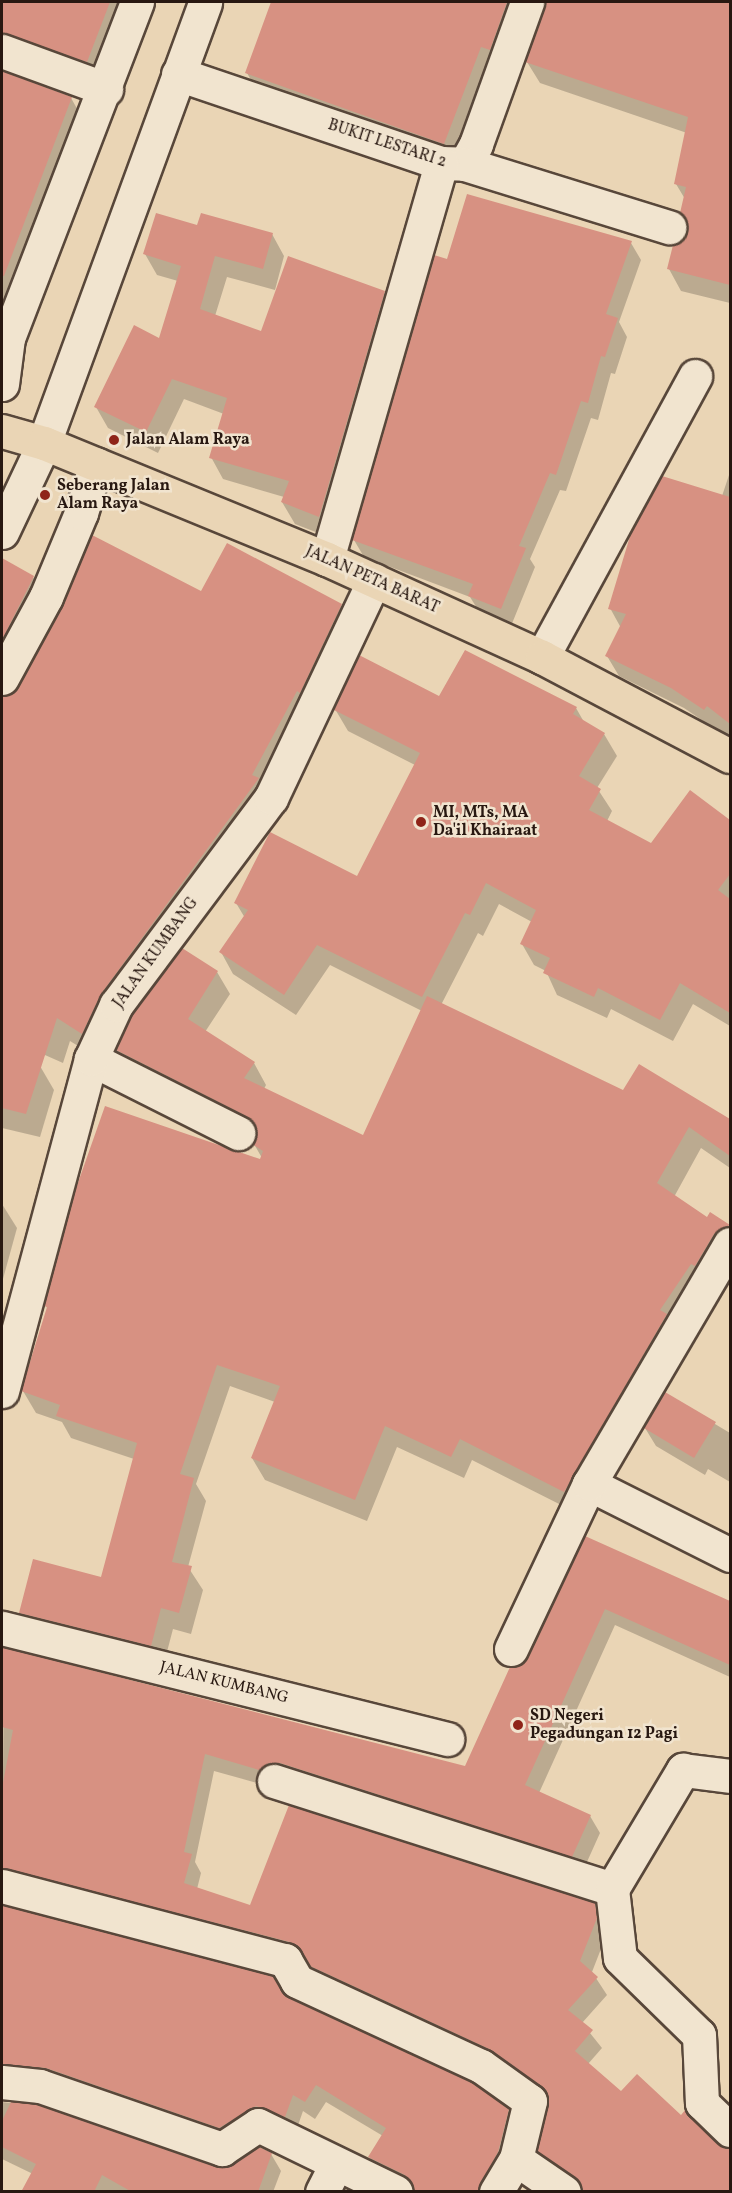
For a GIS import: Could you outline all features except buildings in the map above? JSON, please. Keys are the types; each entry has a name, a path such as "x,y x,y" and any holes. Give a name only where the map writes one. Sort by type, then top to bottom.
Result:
{"main road":[{"name":"JALAN PETA BARAT","path":"2,431 44,443 327,559 542,657 730,756"}],"street":[{"path":"2,384 5,339 106,89 137,2"},
{"path":"2,532 44,443 205,2"},
{"name":"BUKIT LESTARI 2","path":"178,74 453,164 476,144 527,2"},
{"path":"2,51 106,89"},
{"path":"327,559 453,164 669,228"},
{"path":"542,657 695,376"},
{"path":"2,678 46,597 81,513 96,464"},
{"name":"JALAN KUMBANG","path":"2,1391 91,1059 116,1005 271,798 374,580"},
{"path":"91,1059 238,1133"},
{"path":"511,1649 589,1484 730,1244"},
{"path":"589,1484 730,1555"},
{"name":"JALAN KUMBANG","path":"2,1628 447,1739"},
{"path":"728,2128 702,2103 699,2035 620,1958 612,1889 683,1770 730,1776"},
{"path":"274,1781 612,1889"},
{"path":"2,1886 285,1960 297,1981 481,2066 530,2100 516,2159 496,2192"},
{"path":"2,2082 40,2086 222,2149 258,2125 329,2178 396,2192"},
{"path":"516,2159 564,2192"}],"place":[{"name":"Jalan Alam Raya","path":"114,440"},
{"name":"Seberang Jalan Alam Raya","path":"45,495"},
{"name":"MI, MTs, MA Da'il Khairaat","path":"421,822"},
{"name":"SD Negeri Pegadungan 12 Pagi","path":"518,1725"}]}
